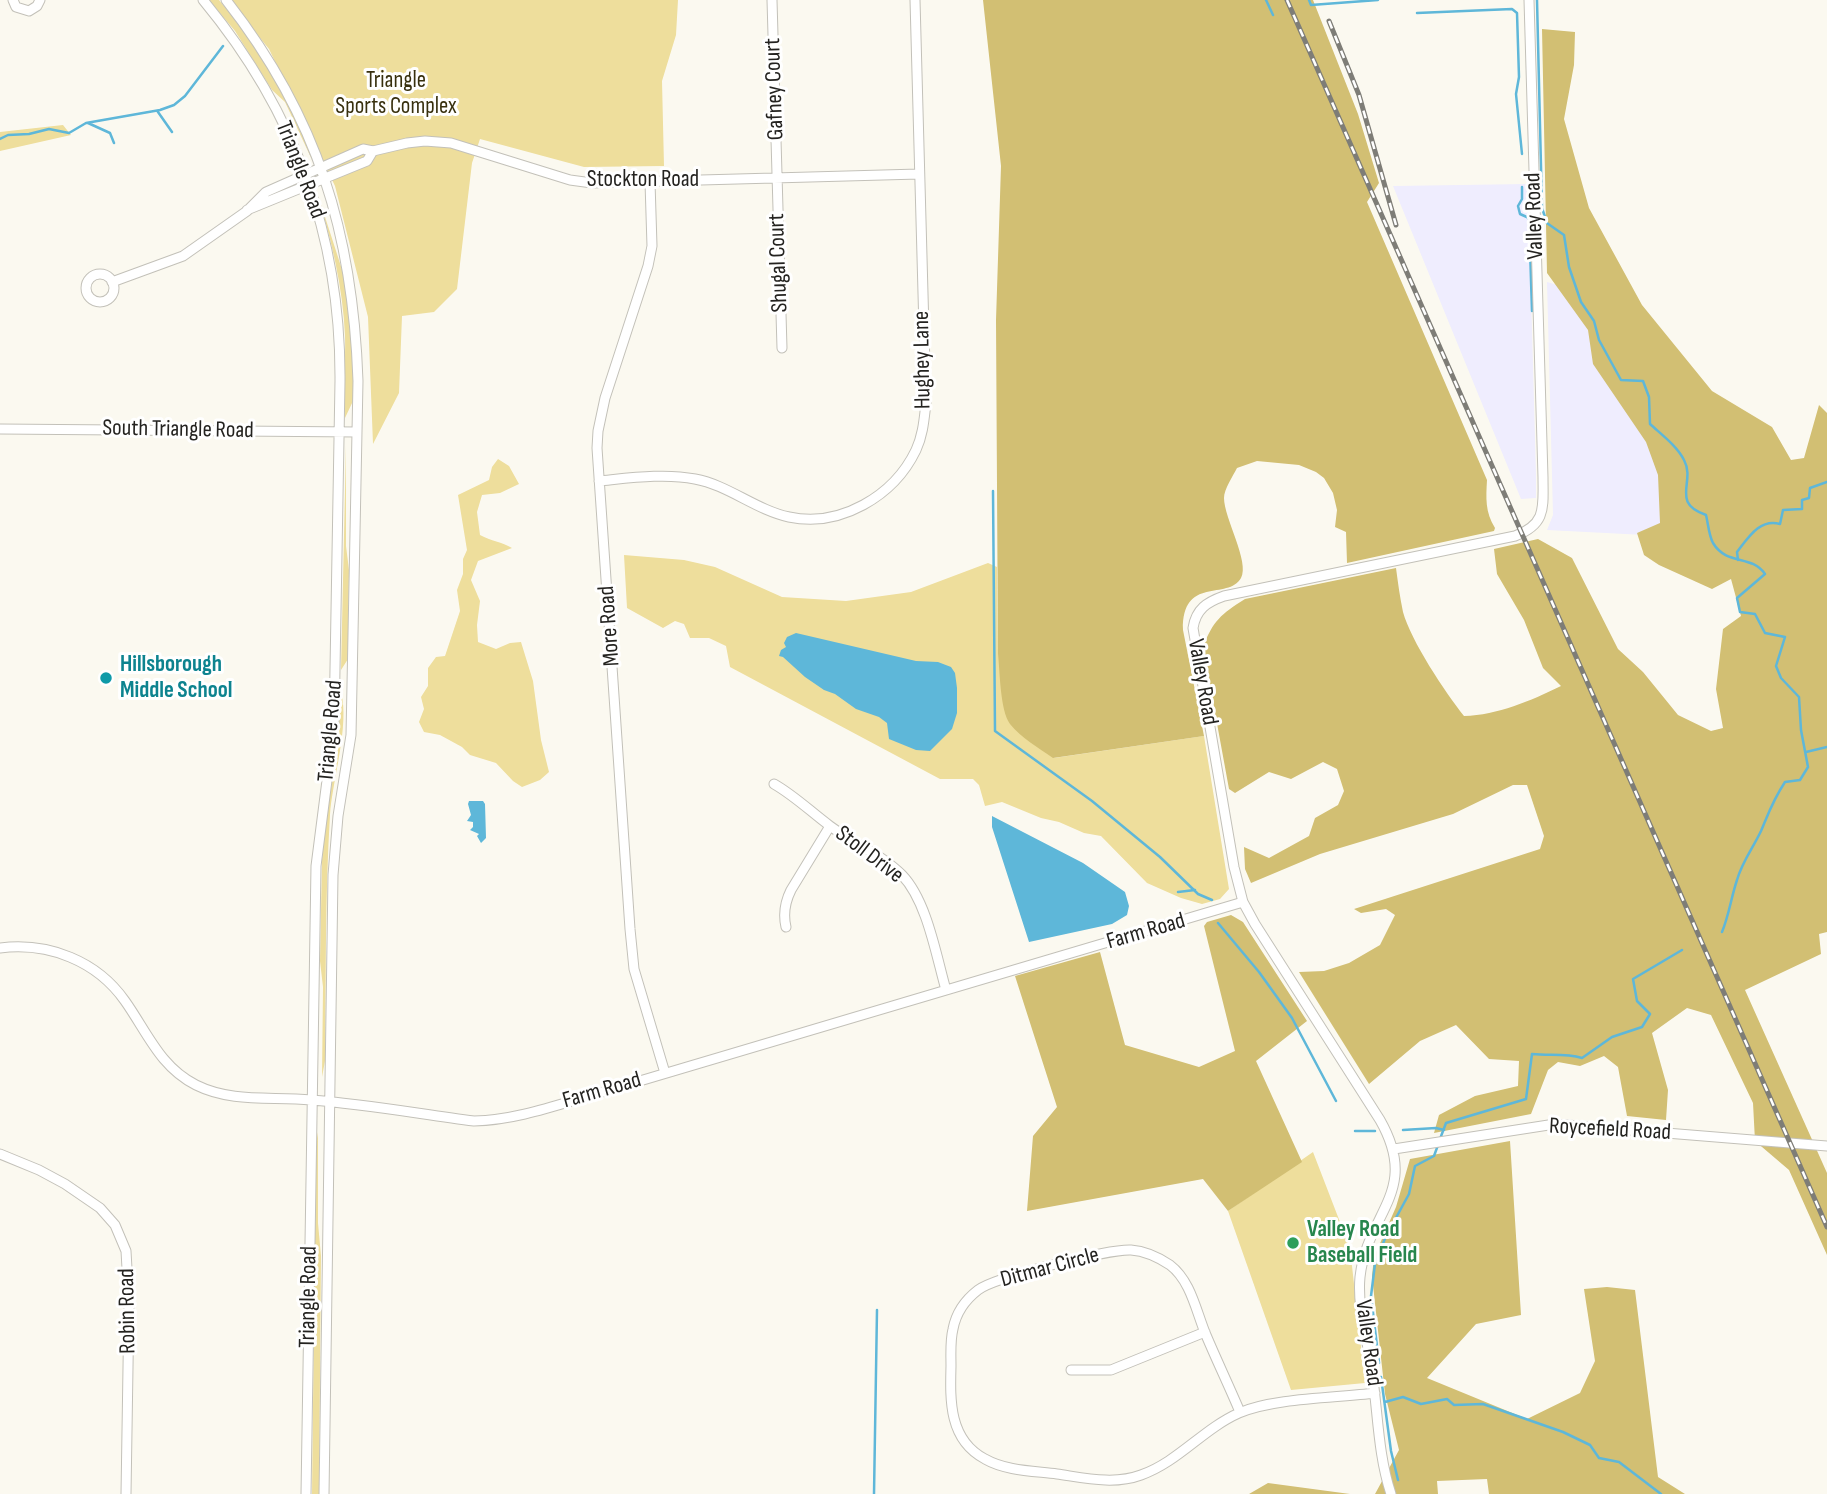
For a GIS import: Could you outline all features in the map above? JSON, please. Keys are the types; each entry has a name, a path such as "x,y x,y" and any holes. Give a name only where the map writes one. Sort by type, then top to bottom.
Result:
{"street":[{"path":"13,0 19,9 29,11 37,6 40,0"},
{"name":"Triangle Road","path":"203,0 258,74 289,133 305,173 328,250 336,292 341,354 334,726 316,866 306,1494"},
{"name":"Triangle Road","path":"226,0 253,36 289,95 326,179 342,235 357,340 351,735 335,846 324,1494"},
{"name":"Gafney Court","path":"772,0 777,178"},
{"name":"Hughey Lane","path":"599,481 673,477 699,479 775,513 801,519 841,514 862,506 894,483 915,450 925,415 915,0"},
{"name":"Valley Road","path":"1391,1494 1381,1455 1360,1278 1367,1250 1392,1191 1396,1164 1394,1149 1380,1120 1263,939 1244,902 1234,867 1194,640 1194,621 1199,610 1224,596 1515,536 1532,529 1540,519 1543,477 1530,0"},
{"name":"Stockton Road","path":"112,282 183,256 247,211 266,192 305,173 363,149 373,151 407,143 439,141 570,180 592,183 919,174"},
{"name":"Stockton Road","path":"247,211 367,161 373,151"},
{"name":"Shugal Court","path":"777,178 782,348"},
{"name":"More Road","path":"650,182 652,246 648,266 605,398 598,431 599,481 629,929 634,969 665,1073"},
{"name":"South Triangle Road","path":"0,429 357,432"},
{"name":"Stoll Drive","path":"774,784 794,795 830,826 878,856 908,882 921,907 946,990"},
{"path":"786,927 785,909 791,890 830,826"},
{"name":"Farm Road","path":"0,948 25,947 52,951 74,958 95,970 122,997 167,1065 197,1086 227,1096 312,1100 489,1121 509,1118 665,1073 1244,902"},
{"name":"Roycefield Road","path":"1394,1149 1555,1124 1827,1146"},
{"name":"Robin Road","path":"0,1154 38,1170 89,1199 115,1225 122,1241 128,1266 129,1292 126,1494"},
{"name":"Ditmar Circle","path":"1240,1412 1188,1288 1180,1276 1157,1257 1142,1252 1127,1250 1107,1253 996,1281 972,1294 960,1309 954,1324 951,1336 952,1419 961,1437 972,1450 984,1459 1015,1468 1105,1480 1138,1476 1154,1469 1240,1412 1267,1405 1375,1393"},
{"path":"1071,1370 1111,1370 1205,1332"}],"shaded area":[{"path":"983,0 1313,0 1358,114 1379,183 1367,202 1487,480 1487,505 1494,531 1347,563 1346,532 1335,527 1337,510 1333,493 1324,478 1299,465 1257,461 1237,468 1224,498 1240,551 1243,571 1241,578 1235,585 1197,595 1185,613 1183,630 1204,736 1053,758 1014,729 1004,710 998,654 996,320 1001,166"},
{"path":"1542,29 1575,32 1574,65 1564,119 1589,208 1642,305 1712,391 1772,427 1791,460 1804,458 1819,405 1827,413 1827,932 1819,934 1821,954 1745,990 1827,1173 1827,1255 1789,1170 1755,1141 1753,1103 1711,1015 1687,1008 1652,1033 1668,1090 1666,1120 1627,1116 1618,1067 1604,1056 1580,1066 1558,1062 1548,1070 1531,1114 1434,1133 1439,1115 1475,1096 1518,1086 1519,1061 1489,1059 1456,1025 1420,1041 1369,1084 1299,972 1324,971 1349,963 1380,945 1395,915 1386,909 1361,913 1354,909 1540,849 1544,836 1527,785 1513,785 1453,814 1320,854 1251,883 1245,869 1244,847 1269,858 1309,836 1315,818 1338,805 1344,791 1337,769 1323,762 1291,779 1269,772 1235,793 1229,789 1203,647 1219,619 1245,599 1396,568 1407,624 1438,680 1464,716 1489,713 1526,702 1561,686 1543,668 1524,620 1497,574 1494,549 1538,539 1572,558 1618,649 1643,672 1678,715 1711,731 1723,728 1716,689 1723,629 1741,616 1731,579 1712,589 1659,565 1644,555 1637,533 1660,523 1658,475 1646,442 1593,364 1588,330 1547,273"},
{"path":"1528,184 1536,498 1521,499 1393,186"},
{"path":"1547,282 1561,286 1681,469 1684,537 1547,530 1553,515"},
{"path":"1231,915 1243,922 1307,1021 1256,1061 1302,1162 1228,1211 1203,1179 1027,1211 1033,1136 1057,1107 1015,976 1100,952 1125,1045 1199,1067 1235,1051 1204,926 1207,922"},
{"path":"1510,1141 1521,1315 1476,1324 1427,1378 1527,1419 1580,1393 1595,1361 1584,1289 1607,1287 1635,1290 1658,1477 1685,1494 1489,1494 1487,1479 1437,1481 1438,1494 1375,1494 1399,1450 1385,1394 1372,1276 1374,1257 1396,1207 1410,1159"},
{"path":"1268,1483 1350,1494 1249,1494"}],"green space":[{"path":"209,0 219,0 261,57 285,97 313,162 285,102 272,90 235,31"},
{"name":"Triangle Sports Complex","path":"229,0 678,0 676,35 662,81 664,166 584,167 480,139 472,163 457,289 434,312 402,316 399,393 373,444 368,317 335,186 269,49"},
{"path":"63,125 71,135 0,151 0,132"},
{"path":"317,192 347,285 353,355 353,401 345,418 342,299"},
{"path":"346,445 348,659 341,670"},
{"path":"498,459 509,466 519,484 500,493 482,495 477,512 480,535 512,548 478,561 471,580 480,601 478,642 496,649 521,642 533,681 541,740 549,772 540,780 522,787 496,763 470,755 462,747 440,735 424,732 419,722 424,709 421,697 428,686 428,668 436,657 445,656 460,611 457,590 467,550 458,495 489,480 492,467"},
{"path":"624,555 684,560 715,567 782,597 846,601 911,592 988,563 997,567 998,654 1054,758 1204,736 1229,889 1220,899 1202,904 1147,883 1101,836 1084,833 1002,802 985,806 979,785 973,779 940,779 730,667 726,646 709,638 690,638 684,624 675,621 663,628 627,608"},
{"path":"341,693 343,720 331,802 328,845 325,1061 322,1077 322,860 325,822 337,755"},
{"path":"318,1132 318,1223 321,1256 319,1494 312,1494 316,1144"},
{"path":"1313,1152 1350,1248 1365,1383 1291,1390 1228,1211"}],"water":[{"path":"796,633 951,667 955,673 957,688 957,713 952,729 930,751 916,750 889,739 887,723 824,690 779,656 781,650 786,647 784,643 787,637"},
{"path":"469,801 483,801 485,804 486,838 481,843 477,836 479,834 470,830 473,822 467,821 471,815"},
{"path":"992,816 1083,863 1125,892 1129,906 1127,915 1112,924 1029,942 992,827"}],"waterway":[{"path":"1266,0 1273,15"},
{"path":"1309,0 1311,5 1378,0"},
{"path":"1537,0 1542,208 1546,220"},
{"path":"1417,13 1512,9 1517,13 1519,77 1516,94 1522,154"},
{"path":"0,139 8,135 49,129 69,133 86,123 174,105 185,96 223,46"},
{"path":"158,112 172,132"},
{"path":"88,123 110,133 114,143"},
{"path":"1522,187 1522,199 1518,206 1520,214 1529,218 1532,311"},
{"path":"1544,221 1564,235 1569,267 1581,302 1594,321 1599,340 1621,380 1643,381 1649,397 1650,424 1673,445 1684,460 1687,468 1686,498 1695,510 1706,515 1713,543 1725,555 1753,564 1765,574 1737,598 1740,612 1755,614 1765,633 1785,637 1776,666 1781,678 1799,697 1801,730 1808,767 1800,780 1785,782 1774,800 1739,873 1722,932"},
{"path":"1738,560 1737,552 1755,530 1766,524 1780,524 1783,510 1802,509 1802,500 1809,498 1810,488 1827,482"},
{"path":"993,491 995,731 1092,801 1160,857 1198,894 1212,900"},
{"path":"1806,752 1827,747"},
{"path":"1178,892 1195,890"},
{"path":"1218,923 1259,972 1292,1018 1336,1101"},
{"path":"1440,1139 1446,1123 1526,1099 1532,1054 1582,1058 1612,1037 1642,1027 1650,1014 1637,1001 1633,979 1682,950"},
{"path":"1403,1130 1444,1130"},
{"path":"1355,1131 1375,1131"},
{"path":"1379,1363 1371,1296 1375,1264 1386,1236 1409,1194 1415,1166 1434,1156 1438,1145"},
{"path":"874,1494 877,1310"},
{"path":"1381,1377 1391,1451 1398,1480"},
{"path":"1385,1402 1403,1397 1421,1404 1447,1399 1454,1405 1483,1404 1563,1432 1590,1445 1599,1458 1619,1462 1661,1494"}],"railway":[{"path":"1287,0 1827,1227"},
{"path":"1329,21 1359,95 1396,225"}],"place":[{"name":"Hillsborough Middle School","path":"106,678"},
{"name":"Valley Road Baseball Field","path":"1293,1243"}]}
